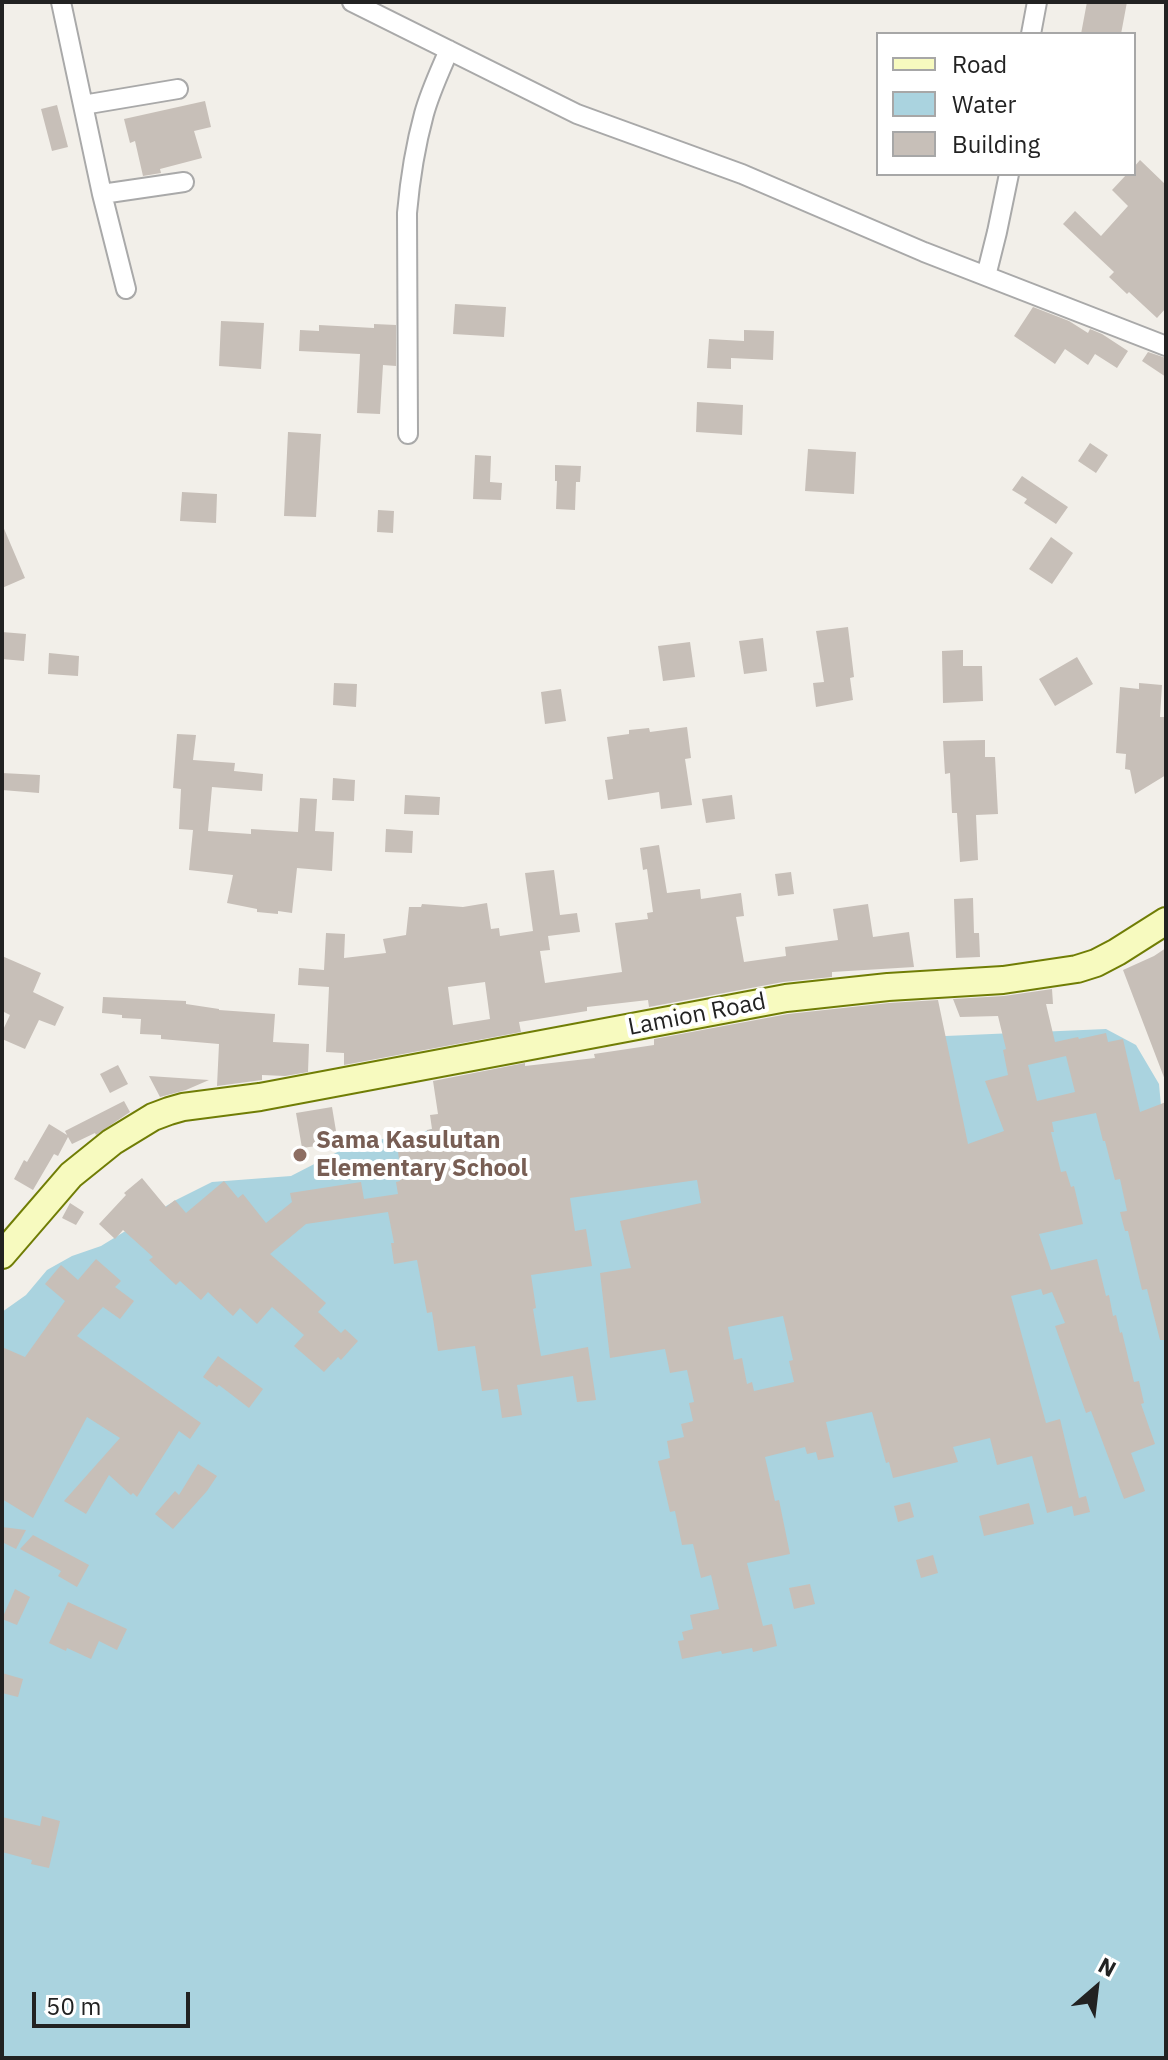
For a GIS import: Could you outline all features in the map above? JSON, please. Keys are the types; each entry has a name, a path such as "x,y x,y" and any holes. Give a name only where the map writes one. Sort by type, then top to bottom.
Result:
{"street":[{"path":"61,2 102,194 126,289"},
{"path":"352,2 577,114 742,174 986,276 1166,346"},
{"path":"1031,32 1037,2"},
{"path":"408,434 409,191 425,111 449,50"},
{"path":"83,105 178,89"},
{"path":"986,276 1009,176"},
{"path":"102,194 184,182"},
{"name":"Lamion Road","path":"2,1255 71,1175 112,1142 169,1111 260,1097 786,998 888,987 1003,980 1077,969 1117,952 1166,921"}],"water":[{"path":"1106,1029 1136,1045 1159,1084 1162,1117 1166,1125 1166,2058 2,2058 2,1312 26,1295 47,1270 72,1256 101,1246 212,1182 291,1176 355,1143 417,1134 527,1096 923,1037"}],"building":[{"path":"1087,2 1127,2 1121,32 1081,32"},
{"path":"205,101 211,127 194,131 202,158 143,176 135,141 130,143 124,119"},
{"path":"57,105 68,147 52,151 41,109"},
{"path":"1140,160 1166,185 1166,308 1157,318 1109,277 1114,272 1063,224 1075,211 1101,236 1128,206 1112,190 1125,176 1136,176 1136,165"},
{"path":"455,304 506,307 504,337 453,334"},
{"path":"1033,307 1069,321 1088,333 1090,329 1102,334 1128,351 1117,368 1095,354 1088,365 1065,349 1055,364 1014,336"},
{"path":"221,321 264,323 261,369 219,366"},
{"path":"374,324 396,325 396,366 383,365 380,414 357,413 360,354 299,351 300,330 319,331 319,325 374,328"},
{"path":"744,330 774,331 773,360 731,358 731,369 707,368 709,339 744,341"},
{"path":"1148,352 1166,358 1166,377 1142,361"},
{"path":"697,402 743,405 742,435 696,432"},
{"path":"288,432 321,434 316,517 284,516"},
{"path":"1090,443 1108,455 1096,473 1078,461"},
{"path":"808,449 856,452 854,494 805,491"},
{"path":"475,455 491,456 490,482 502,483 501,500 473,499"},
{"path":"555,465 581,466 580,482 576,482 575,510 556,509"},
{"path":"1022,476 1068,507 1056,524 1024,503 1027,499 1012,490"},
{"path":"182,492 217,494 216,523 180,521"},
{"path":"378,510 394,511 393,533 377,532"},
{"path":"2,524 25,578 2,588"},
{"path":"1051,537 1073,553 1052,584 1029,569"},
{"path":"848,627 854,677 850,678 853,700 816,707 813,683 824,682 816,631"},
{"path":"2,632 26,634 24,661 2,659"},
{"path":"763,638 767,671 744,674 739,641"},
{"path":"690,642 695,677 663,681 658,646"},
{"path":"963,650 963,666 982,666 983,701 943,703 942,651"},
{"path":"49,653 79,656 78,676 48,674"},
{"path":"1077,657 1093,684 1055,706 1039,679"},
{"path":"334,683 357,684 356,707 333,705"},
{"path":"1139,683 1162,685 1160,717 1166,717 1166,775 1135,794 1130,770 1125,769 1126,754 1116,753 1120,687 1139,689"},
{"path":"561,689 566,721 545,724 541,692"},
{"path":"687,727 691,758 685,759 692,805 661,809 659,792 608,800 605,780 613,779 607,737 629,734 629,730 649,728 650,732"},
{"path":"177,734 196,735 193,760 235,763 234,771 263,774 262,791 212,787 208,831 251,834 251,829 298,832 300,798 317,799 315,831 334,832 332,871 297,868 292,913 257,912 257,909 227,903 233,875 189,870 193,830 179,829 181,789 173,788"},
{"path":"985,740 985,757 995,757 998,814 976,815 978,860 960,862 957,813 952,813 950,773 945,774 943,741"},
{"path":"2,773 40,775 39,793 2,790"},
{"path":"333,778 355,780 354,801 332,800"},
{"path":"405,795 440,797 439,815 404,814"},
{"path":"732,795 735,819 706,823 702,799"},
{"path":"386,829 413,831 412,853 385,852"},
{"path":"659,845 667,893 700,889 701,899 741,893 744,916 736,917 744,962 786,956 785,947 838,940 833,909 868,904 873,937 909,932 914,967 832,972 832,977 783,982 649,1007 648,1000 587,1007 587,1011 519,1022 521,1032 344,1065 344,1053 326,1052 329,987 298,985 299,968 324,970 326,933 345,934 344,958 386,953 383,939 406,935 409,907 421,907 422,904 463,907 487,903 491,929 499,928 500,936 533,931 525,873 554,870 560,915 577,913 580,932 548,936 550,950 540,951 545,983 622,972 615,923 648,919 647,913 653,912 647,869 643,870 640,848","holes":["485,982 490,1019 453,1025 448,987"]},
{"path":"791,872 794,894 778,896 775,874"},
{"path":"973,898 974,933 979,933 980,957 956,958 954,899"},
{"path":"1166,948 1166,1079 1165,1080 1123,970"},
{"path":"2,956 41,973 33,992 64,1007 55,1026 39,1020 25,1049 2,1039 10,1015 2,1011"},
{"path":"1052,989 1053,1004 1046,1004 1055,1042 1106,1033 1108,1042 1123,1039 1140,1112 1166,1102 1166,1340 1160,1340 1147,1289 1142,1290 1128,1231 1125,1231 1120,1212 1127,1211 1120,1179 1115,1180 1096,1113 1052,1122 1054,1132 1051,1132 1061,1172 1066,1171 1071,1187 1074,1186 1083,1224 1039,1234 1051,1270 1097,1259 1106,1296 1109,1295 1113,1316 1116,1315 1122,1332 1134,1382 1139,1381 1144,1403 1141,1404 1155,1444 1131,1453 1145,1491 1124,1499 1091,1411 1086,1413 1055,1326 1065,1323 1052,1292 1043,1295 1041,1289 1011,1296 1046,1423 1060,1419 1079,1498 1086,1496 1090,1512 1074,1516 1072,1506 1047,1513 1032,1456 997,1465 990,1438 953,1447 958,1462 893,1478 872,1412 826,1422 834,1457 818,1460 816,1452 807,1454 805,1447 765,1457 775,1501 779,1500 790,1554 747,1563 763,1626 772,1624 777,1646 753,1652 752,1648 722,1654 721,1651 682,1659 678,1641 684,1640 682,1632 693,1629 690,1615 719,1609 711,1575 701,1578 693,1544 682,1545 675,1511 670,1512 658,1461 670,1458 667,1441 684,1437 681,1424 693,1421 689,1403 694,1402 687,1370 670,1373 665,1349 610,1358 600,1273 631,1268 620,1221 701,1203 697,1180 570,1198 575,1231 586,1229 592,1266 531,1275 536,1308 533,1309 541,1356 588,1347 596,1400 577,1402 573,1376 517,1385 522,1415 502,1418 498,1389 482,1391 475,1346 438,1351 432,1312 427,1313 417,1260 394,1264 391,1243 394,1243 388,1212 306,1224 270,1254 326,1303 318,1312 341,1333 345,1329 358,1341 341,1360 338,1357 324,1372 294,1346 304,1335 272,1307 257,1324 240,1308 233,1316 208,1292 201,1300 180,1281 176,1285 149,1260 153,1257 123,1230 115,1239 99,1224 126,1195 124,1193 142,1178 166,1207 175,1200 186,1213 224,1181 238,1198 243,1194 266,1223 292,1202 290,1193 361,1182 364,1199 398,1194 396,1182 400,1181 397,1166 400,1166 396,1138 427,1133 432,1129 430,1115 438,1114 433,1081 525,1063 525,1066 595,1058 594,1054 654,1045 654,1039 788,1014 889,1003 938,1000 968,1144 1004,1131 985,1081 1008,1075 1003,1050 1006,1049 998,1016 960,1017 953,999","holes":["1066,1056 1075,1092 1037,1101 1028,1065","783,1316 793,1360 789,1361 794,1382 754,1391 752,1382 747,1384 742,1358 734,1360 728,1327"]},
{"path":"103,997 186,1001 186,1004 219,1010 275,1014 273,1042 309,1044 308,1072 285,1076 262,1075 262,1080 217,1086 219,1044 140,1034 141,1019 102,1013"},
{"path":"118,1065 128,1084 110,1093 100,1074"},
{"path":"149,1076 209,1080 160,1097"},
{"path":"124,1101 130,1112 96,1135 72,1144 68,1137 33,1190 14,1179 49,1124 67,1135 65,1131"},
{"path":"332,1107 338,1143 302,1148 296,1113"},
{"path":"70,1203 84,1212 76,1225 62,1218"},
{"path":"96,1259 121,1281 115,1287 134,1301 120,1319 103,1307 77,1336 201,1423 190,1439 179,1431 137,1497 109,1475 86,1514 64,1501 120,1438 87,1417 33,1518 2,1499 2,1347 25,1357 65,1301 45,1284 61,1265 78,1280"},
{"path":"218,1356 263,1389 249,1408 203,1377"},
{"path":"198,1464 217,1476 173,1529 155,1514 175,1491 179,1495"},
{"path":"910,1502 914,1517 898,1522 894,1506"},
{"path":"1029,1503 1034,1524 984,1536 979,1516"},
{"path":"2,1527 26,1530 16,1549 2,1542"},
{"path":"33,1535 89,1565 77,1587 58,1576 61,1571 20,1549"},
{"path":"933,1555 938,1573 921,1578 916,1560"},
{"path":"810,1584 815,1604 794,1609 789,1588"},
{"path":"15,1589 30,1597 17,1625 2,1619"},
{"path":"68,1602 127,1629 117,1650 99,1641 91,1659 49,1643"},
{"path":"2,1673 23,1679 18,1697 2,1693"},
{"path":"42,1816 60,1821 49,1868 2,1852 2,1817 40,1826"}],"place":[{"name":"Sama Kasulutan Elementary School","path":"300,1155"}]}
